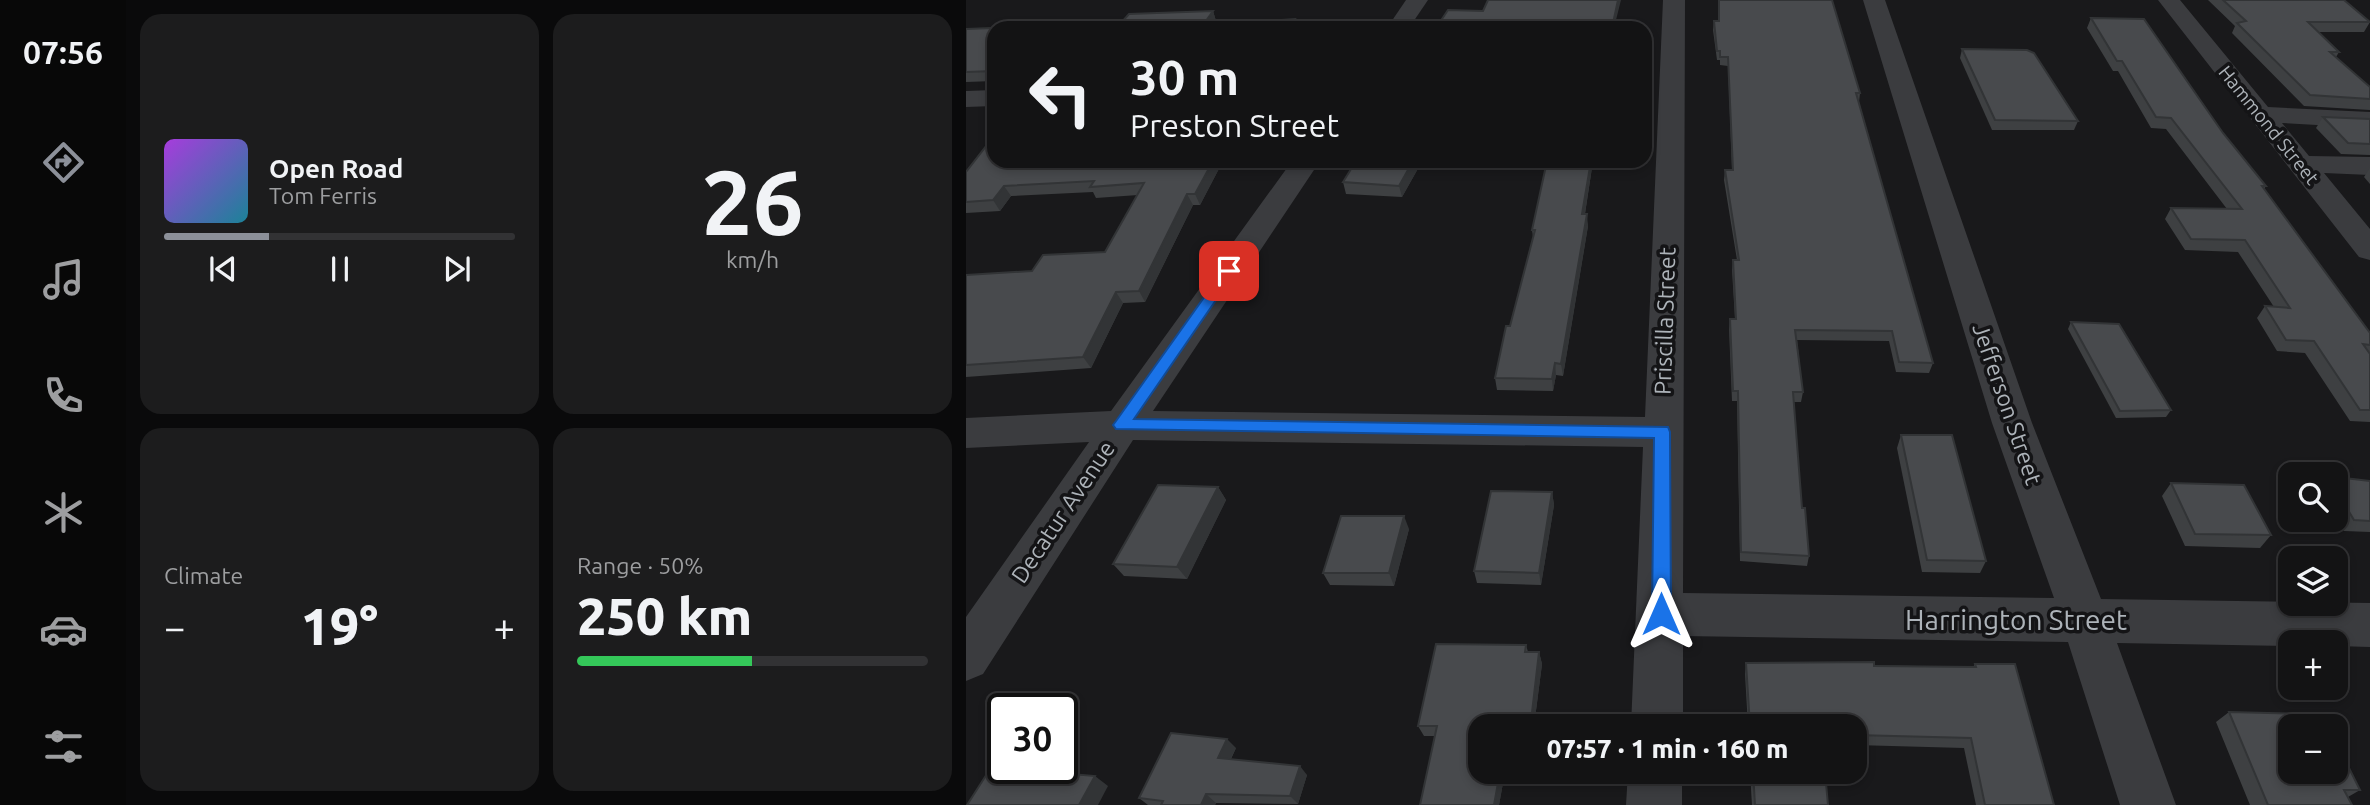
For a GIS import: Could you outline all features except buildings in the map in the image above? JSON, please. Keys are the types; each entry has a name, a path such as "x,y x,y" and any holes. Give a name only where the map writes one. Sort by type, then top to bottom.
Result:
{"street":[{"path":"1403,21 1417,0"},
{"name":"Priscilla Street","path":"1657,714 1674,0"},
{"name":"Jefferson Street","path":"1874,0 2012,423 2085,619 2148,805"},
{"name":"Hammond Street","path":"2169,0 2370,250"},
{"path":"966,99 987,98"},
{"path":"2260,114 2370,120"},
{"path":"2301,164 2370,166"},
{"name":"Decatur Avenue","path":"966,658 1122,425 1301,168"},
{"path":"966,433 1122,425 1662,432"},
{"name":"Harrington Street","path":"1661,614 2370,625"},
{"path":"1654,805 1655,784"}],"route":[{"path":"1229,271 1122,425 1662,432 1661,614"}]}
